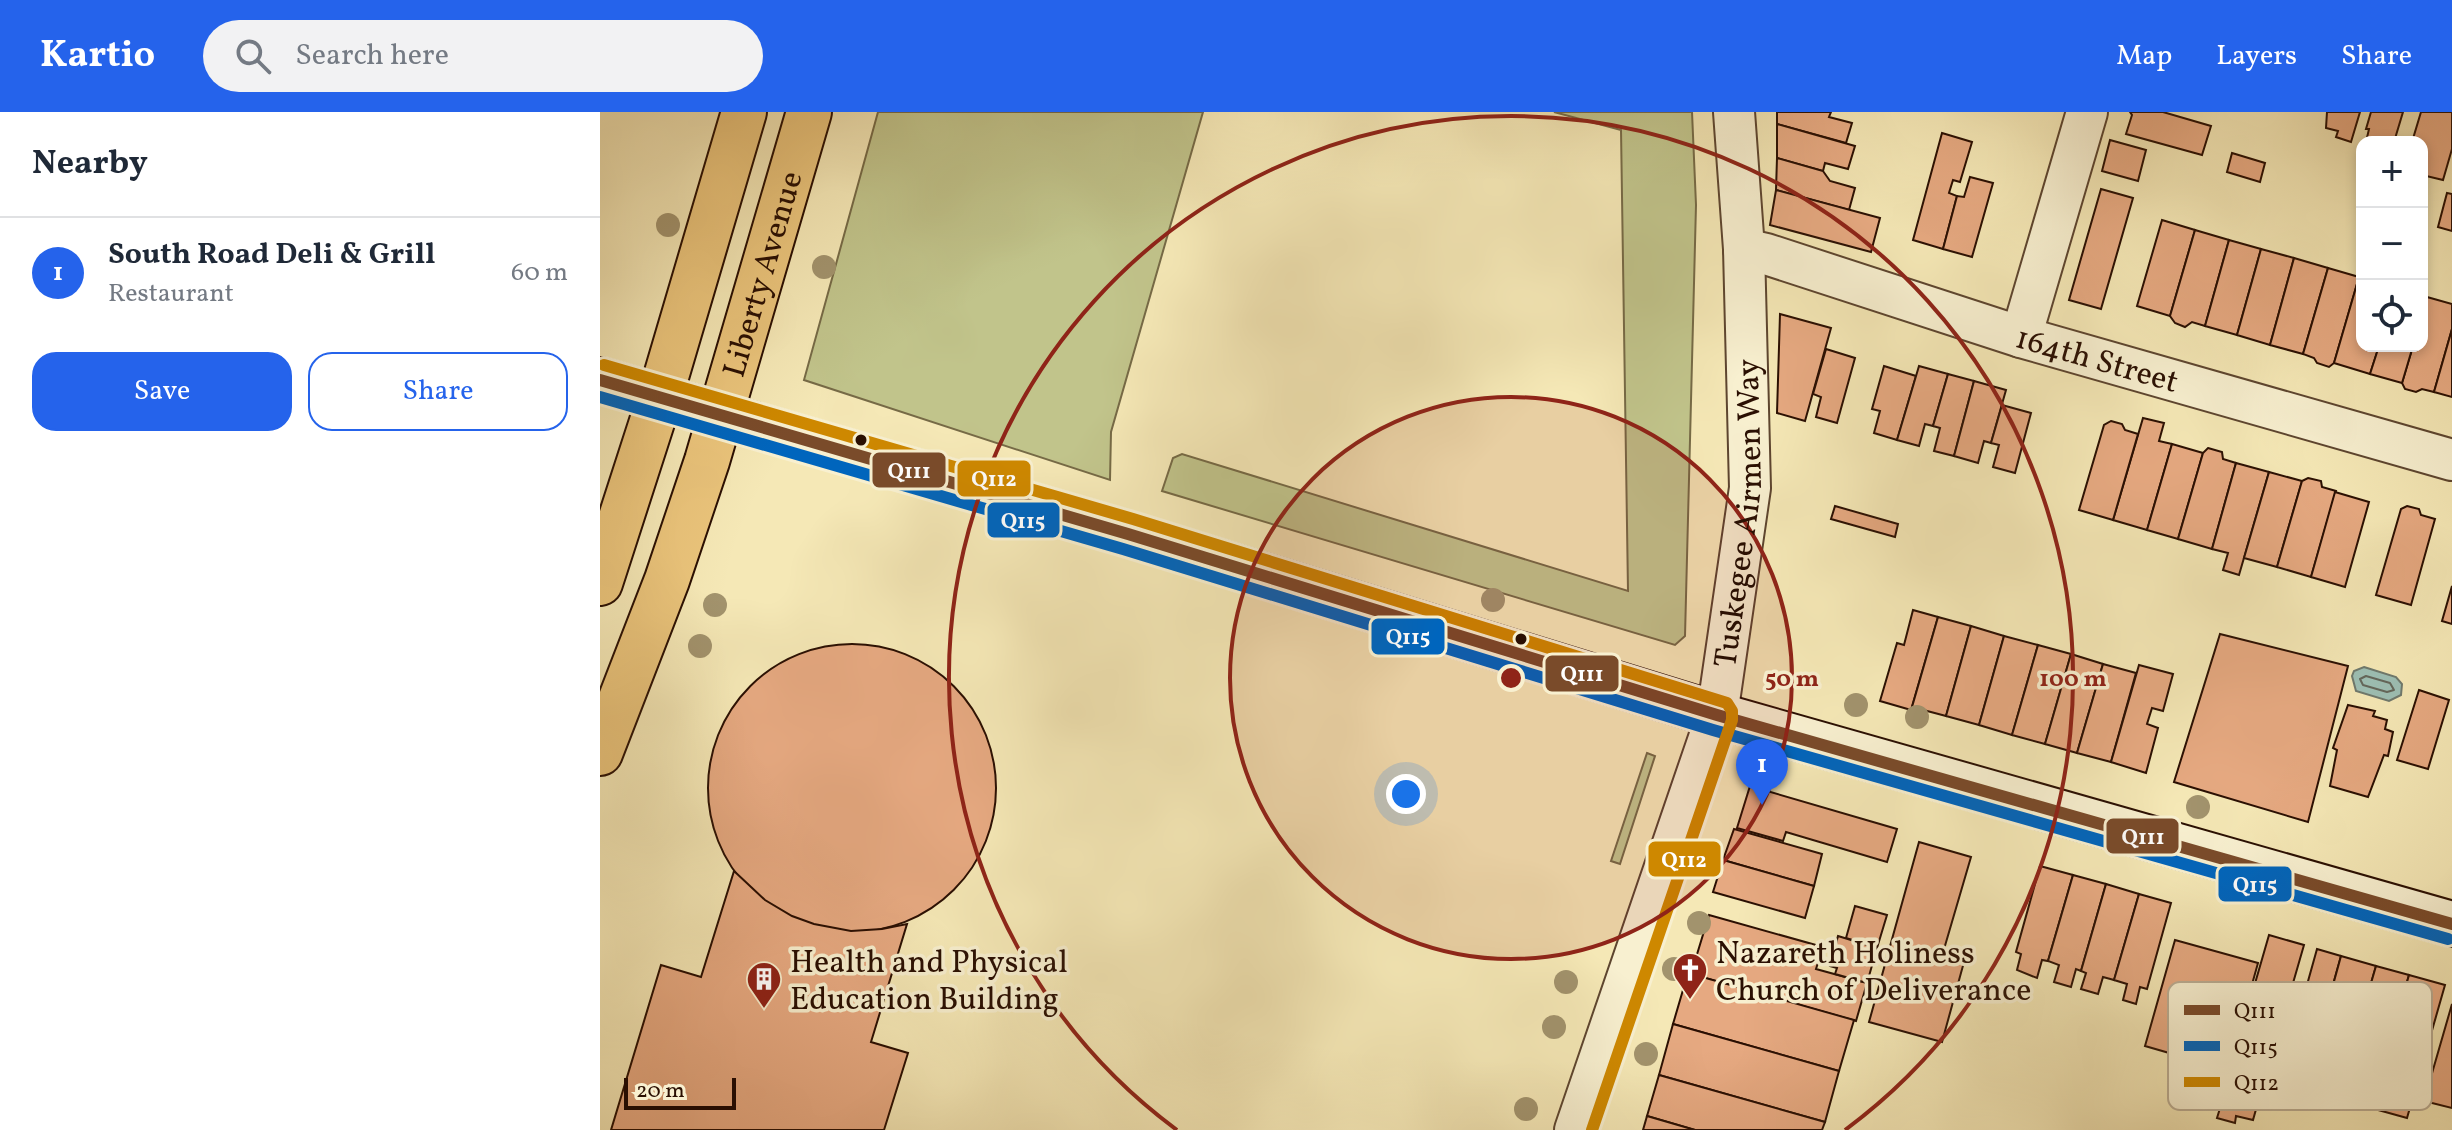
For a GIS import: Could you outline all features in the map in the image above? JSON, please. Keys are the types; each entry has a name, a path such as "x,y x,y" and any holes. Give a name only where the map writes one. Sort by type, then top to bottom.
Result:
{"main road":[{"name":"Liberty Avenue","path":"600,583 660,397 744,112"},
{"name":"Liberty Avenue","path":"600,753 667,580 721,414 809,112"},
{"path":"600,380 1128,534 1717,715 2452,924"}],"street":[{"name":"Tuskegee Airmen Way","path":"1575,1130 1717,715 1750,488 1744,249 1734,112"},
{"path":"2021,337 2087,112"},
{"name":"164th Street","path":"1744,249 2021,337 2452,460"}],"green space":[{"path":"878,112 1203,112 1111,432 1110,480 804,380"},
{"path":"1554,112 1692,112 1696,205 1685,636 1675,645 1162,491 1173,458 1182,454 1628,591 1621,130"},
{"path":"1647,753 1655,756 1620,864 1611,861"}],"water":[{"path":"2364,667 2396,677 2402,684 2401,695 2389,701 2356,691 2352,676 2354,671"}],"building":[{"path":"1777,112 1831,112 1829,117 1852,123 1846,143 1777,124"},
{"path":"2130,112 2163,112 2211,126 2202,155 2126,134 2132,115"},
{"path":"2327,112 2360,112 2351,142 2336,137 2338,131 2326,128"},
{"path":"2371,112 2403,112 2396,136 2367,136 2369,129 2366,129"},
{"path":"2421,112 2452,112 2452,149 2443,180 2428,176 2428,136 2414,136"},
{"path":"1777,124 1855,146 1848,169 1825,163 1823,171 1777,158"},
{"path":"1942,133 1972,142 1960,182 1953,180 1949,193 1957,196 1943,249 1913,240"},
{"path":"2110,140 2146,150 2138,181 2102,171"},
{"path":"2232,153 2265,163 2260,182 2227,172"},
{"path":"1777,158 1823,171 1830,181 1855,188 1849,210 1776,190"},
{"path":"1970,177 1993,183 1972,257 1943,249 1957,196 1964,197"},
{"path":"2101,189 2133,198 2101,309 2069,300"},
{"path":"1776,190 1880,218 1871,252 1770,225"},
{"path":"2447,193 2452,194 2452,231 2438,227"},
{"path":"2162,220 2195,230 2170,316 2137,306"},
{"path":"2195,230 2229,240 2205,326 2192,322 2185,327 2175,323 2170,316"},
{"path":"2229,240 2261,249 2237,335 2205,326"},
{"path":"2261,249 2294,258 2270,345 2237,335"},
{"path":"2294,258 2328,268 2303,354 2270,345"},
{"path":"2328,268 2356,276 2356,287 2334,363 2329,367 2303,354"},
{"path":"2356,287 2356,352 2377,352 2370,374 2334,363"},
{"path":"2428,297 2452,304 2452,329 2434,392 2405,389 2402,383 2411,352 2428,352"},
{"path":"1780,314 1831,328 1805,421 1777,413"},
{"path":"2452,329 2452,397 2434,392"},
{"path":"1826,349 1855,358 1837,423 1816,417 1821,397 1813,394"},
{"path":"2377,352 2411,352 2402,383 2370,374"},
{"path":"1884,366 1916,376 1897,440 1874,433 1880,411 1872,409"},
{"path":"1919,366 1948,374 1933,426 1925,424 1919,446 1897,440"},
{"path":"1948,374 1974,381 1954,456 1934,451 1940,428 1933,426"},
{"path":"1974,381 2006,390 1991,443 1984,441 1978,463 1954,456"},
{"path":"2002,405 2031,413 2015,473 1993,467 1999,445 1991,443"},
{"path":"2143,418 2164,423 2159,441 2172,444 2147,530 2113,520"},
{"path":"2111,421 2138,434 2113,520 2079,510 2104,425"},
{"path":"2172,444 2203,453 2178,539 2147,530"},
{"path":"2208,448 2222,452 2223,459 2236,463 2212,549 2178,539 2203,453"},
{"path":"2236,463 2269,472 2239,575 2223,570 2228,553 2212,549"},
{"path":"2269,472 2302,481 2277,567 2244,558"},
{"path":"2308,478 2321,481 2322,487 2336,491 2311,577 2277,567 2302,481"},
{"path":"2335,492 2369,502 2345,587 2311,577"},
{"path":"1835,506 1898,524 1895,537 1831,519"},
{"path":"2407,506 2435,519 2411,605 2376,595 2401,509"},
{"path":"2452,586 2452,624 2442,621"},
{"path":"1913,610 1938,617 1911,710 1880,701 1897,643 1904,645"},
{"path":"1938,617 1971,626 1946,716 1912,707"},
{"path":"1971,626 2004,636 1979,725 1946,716"},
{"path":"2220,634 2348,666 2308,822 2174,782"},
{"path":"2004,636 2038,645 2012,735 1979,725"},
{"path":"852,644 880,647 907,655 954,686 985,733 993,760 996,788 993,816 985,843 954,890 907,921 880,929 852,932 824,929 797,921 750,890 719,843 711,816 708,788 711,760 719,733 750,686 797,655 824,647"},
{"path":"2038,645 2071,654 2045,744 2012,735"},
{"path":"2071,654 2103,664 2077,753 2045,744"},
{"path":"2103,664 2136,673 2111,762 2077,753"},
{"path":"2139,665 2173,674 2163,711 2152,708 2147,724 2158,728 2146,773 2111,762"},
{"path":"2419,690 2449,700 2428,769 2397,760"},
{"path":"2348,705 2375,711 2373,716 2387,720 2385,729 2393,732 2388,756 2384,755 2368,797 2330,786 2337,750 2333,748"},
{"path":"1750,786 1897,829 1887,862 1786,832 1783,841 1737,828"},
{"path":"1734,829 1822,854 1814,886 1723,860"},
{"path":"1919,842 1971,857 1942,956 1964,962 1942,1042 1869,1022"},
{"path":"1723,860 1814,886 1805,918 1713,892"},
{"path":"2040,866 2073,875 2048,961 2042,960 2037,978 2017,970 2021,954 2016,952"},
{"name":"Health and Physical Education Building","path":"734,871 765,900 792,916 814,924 851,931 907,924 871,1042 908,1053 884,1130 611,1130 661,965 701,977"},
{"path":"2073,875 2106,884 2081,971 2076,969 2071,987 2054,982 2059,965 2048,961"},
{"path":"2106,884 2139,894 2114,980 2103,977 2098,994 2081,989 2086,973 2081,971"},
{"path":"2139,894 2171,903 2147,989 2140,987 2136,1004 2123,1000 2127,984 2114,980"},
{"path":"1855,906 1887,915 1877,948 1846,938"},
{"path":"1709,915 1823,947 1816,969 1867,983 1856,1021 1691,974"},
{"path":"2269,935 2304,945 2293,982 2255,982"},
{"path":"1838,936 1877,948 1867,983 1835,974 1837,968 1830,966"},
{"path":"2175,940 2258,963 2253,982 2168,982 2168,1053 2145,1046"},
{"path":"2317,949 2341,956 2334,982 2308,982"},
{"path":"2341,956 2376,966 2371,982 2334,982"},
{"path":"2376,966 2409,975 2407,982 2371,982"},
{"path":"1688,973 1854,1020 1839,1071 1673,1024"},
{"path":"2409,975 2445,985 2432,1030 2432,982 2407,982"},
{"path":"2452,1004 2452,1108 2432,1103 2432,1073"},
{"path":"1673,1024 1839,1071 1825,1122 1659,1075"},
{"path":"1659,1075 1825,1122 1822,1130 1695,1130 1647,1116"},
{"path":"2219,1110 2256,1110 2253,1120 2236,1116 2235,1123 2217,1118"},
{"path":"2378,1110 2409,1110 2407,1118"},
{"path":"1647,1116 1695,1130 1643,1130"}],"transit line":[{"name":"Q112","path":"604,365 1133,519 1727,703 1732,711 1732,720 1592,1130"},
{"name":"Q111","path":"600,380 1128,534 1717,715 2452,924"},
{"name":"Q115","path":"600,397 1123,549 1713,730 2448,939"}],"place":[{"name":"South Road Deli & Grill","path":"1762,805"},
{"name":"Nazareth Holiness Church of Deliverance","path":"1690,1001"},
{"name":"Health and Physical Education Building","path":"764,1010"}]}
